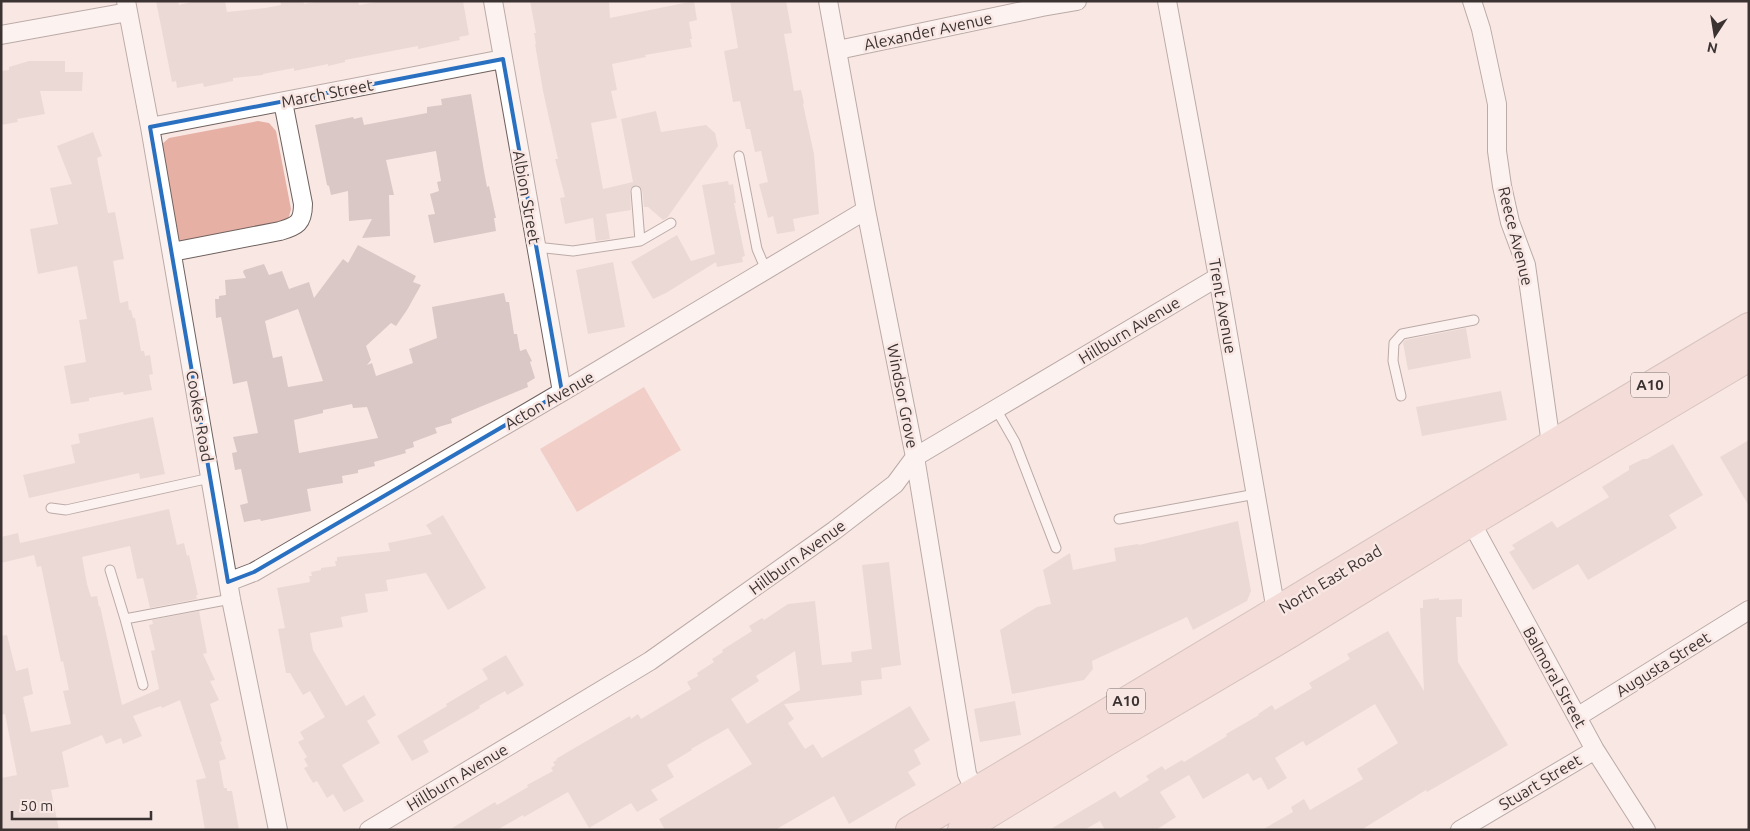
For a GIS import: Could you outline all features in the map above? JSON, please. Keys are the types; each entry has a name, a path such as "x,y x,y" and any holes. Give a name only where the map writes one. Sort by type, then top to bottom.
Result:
{"highway":[{"name":"North East Road","path":"926,826 982,802 1106,742 1283,623 1464,511 1551,444 1749,327"},
{"name":"North East Road","path":"1464,511 1566,466 1749,357"},
{"path":"1551,444 1566,466"},
{"name":"North East Road","path":"962,830 982,802"}],"street":[{"name":"Albion Street","path":"493,1 562,392"},
{"name":"Windsor Grove","path":"828,1 914,457 967,774 982,802"},
{"name":"Alexander Avenue","path":"838,50 1077,1"},
{"name":"Trent Avenue","path":"1167,1 1256,494 1283,623"},
{"name":"Reece Avenue","path":"1472,1 1481,29 1497,104 1497,150 1502,186 1510,222 1526,265 1551,444"},
{"path":"1,35 127,7"},
{"name":"Cookes Road","path":"127,7 150,127 230,590 278,830"},
{"name":"March Street","path":"150,127 503,59"},
{"path":"172,252 280,231 294,227 303,217 304,204 283,102"},
{"name":"Acton Avenue","path":"230,590 254,572 562,392 866,210"},
{"name":"Hillburn Avenue","path":"369,830 650,661 835,530 895,484 914,457 1218,277"},
{"name":"Balmoral Street","path":"1464,511 1595,750 1646,830"},
{"name":"Augusta Street","path":"1577,717 1749,610"},
{"name":"Stuart Street","path":"1460,830 1595,750"}],"lane":[{"path":"739,156 757,249 766,270"},
{"path":"636,191 640,241"},
{"path":"536,247 573,251 640,241 671,223"},
{"path":"1400,396 1393,361 1394,344 1402,334 1474,320"},
{"path":"996,409 1016,442 1056,548"},
{"path":"51,508 66,510 210,478"},
{"path":"1119,519 1256,494"},
{"path":"110,570 143,685"},
{"path":"125,619 230,590"}],"highlighted area":[{"path":"503,59 562,392 254,572 228,582 150,127"}],"shaded area":[{"path":"258,121 269,123 276,131 291,209 288,220 281,226 191,245 180,241 174,232 160,154 162,144 169,138"},
{"path":"644,387 681,450 577,512 540,449"}],"building":[{"path":"156,1 178,1 179,5 196,1 225,1 227,12 281,5 280,1 303,1 304,4 320,1 358,1 359,5 382,1 463,1 469,35 459,37 460,40 418,49 418,46 345,60 345,62 328,66 328,64 294,71 294,68 263,75 233,78 233,81 204,87 203,83 177,88 176,81 172,82"},
{"path":"530,1 609,1 610,18 694,1 697,20 689,22 692,47 645,55 646,57 612,64 617,90 611,91 617,118 591,123 603,189 633,182 621,119 656,111 661,132 706,125 715,133 718,146 667,218 663,220 648,207 644,207 642,190 636,185 630,189 631,210 606,214 610,239 596,241 593,218 565,224 560,198 565,197 555,159 558,159 543,91"},
{"path":"730,1 786,1 792,33 784,34 794,91 801,90 814,154 819,214 793,219 795,231 777,234 773,216 768,218 759,184 768,182 761,151 755,152 750,129 746,129 740,101 733,102 724,51 738,48"},
{"path":"29,61 65,61 65,72 83,72 82,91 40,91 45,114 17,119 18,122 1,125 1,71 9,70 9,67"},
{"path":"471,94 487,187 489,186 496,218 494,218 496,231 434,243 428,215 435,214 430,194 439,191 437,182 441,181 436,151 386,160 394,195 389,195 390,236 362,238 372,219 349,221 348,191 331,195 327,185 315,125 353,117 354,119 362,117 364,125 427,113 427,107 442,105 441,99"},
{"path":"93,132 102,156 97,158 108,213 115,212 124,259 113,261 120,303 128,301 129,310 131,310 133,318 135,318 141,351 144,351 145,356 150,355 153,374 149,375 152,390 124,395 123,392 89,398 89,401 71,404 64,366 86,362 79,320 87,319 77,266 38,274 30,229 58,224 50,188 72,184 57,146"},
{"path":"728,181 729,185 733,184 736,203 734,203 745,256 742,257 743,262 717,267 716,262 653,299 631,262 677,235 691,261 715,254 702,185"},
{"path":"358,245 416,276 413,282 421,285 396,326 391,323 366,346 371,360 367,365 372,363 376,376 413,363 409,349 437,338 432,307 504,293 506,302 509,302 514,334 517,334 520,351 526,349 532,361 530,362 535,378 527,383 528,387 451,419 452,423 435,428 437,433 413,442 414,447 405,450 406,453 374,462 375,466 358,470 358,473 342,476 343,483 307,489 311,511 261,521 260,519 244,522 240,505 248,503 241,469 235,470 232,453 237,452 233,437 258,433 247,381 233,384 221,317 216,318 215,299 226,295 225,280 246,278 244,270 264,264 269,275 282,271 289,289 309,282 314,298 343,259 348,263","holes":["298,309 323,381 288,387 282,356 273,358 265,321","352,404 353,408 367,407 378,438 299,453 294,420 323,413 323,410"]},
{"path":"613,262 625,327 588,334 576,270"},
{"path":"1466,328 1471,358 1408,370 1403,343 1405,340"},
{"path":"1501,391 1507,420 1422,436 1416,407"},
{"path":"153,417 165,474 140,479 139,473 29,498 23,475 75,463 71,445 80,443 78,434"},
{"path":"1749,440 1749,506 1720,457"},
{"path":"1673,444 1703,495 1669,515 1677,528 1588,580 1578,564 1533,590 1509,552 1515,549 1512,545 1552,521 1557,528 1609,497 1602,487 1629,470 1629,466 1647,459"},
{"path":"169,509 177,545 184,543 187,556 189,555 198,595 196,595 197,599 150,608 143,578 137,579 130,546 82,557 87,584 91,597 97,596 100,606 122,705 159,689 151,651 155,650 149,625 153,624 152,620 199,611 207,653 203,654 215,680 210,681 219,700 210,704 226,759 219,761 224,788 227,788 227,791 232,791 239,830 205,830 196,780 206,778 180,700 162,708 161,706 133,716 142,736 123,744 121,738 106,744 102,735 62,752 69,787 51,790 59,830 1,830 1,778 17,775 5,714 1,715 1,636 7,635 16,671 28,668 33,694 23,697 31,732 71,724 63,691 69,690 63,661 61,662 41,566 37,567 34,555 1,563 1,537 18,533 20,543"},
{"path":"443,515 486,588 448,610 426,573 386,580 388,591 365,594 368,612 341,617 343,627 310,633 313,650 346,706 364,695 376,715 367,721 380,743 342,765 364,801 344,812 333,794 327,798 317,781 313,783 304,768 308,766 304,759 307,757 298,742 304,739 300,732 325,717 310,691 303,695 290,673 286,673 278,629 285,628 277,588 310,582 309,576 312,576 311,572 321,570 321,568 336,566 335,561 337,561 337,557 390,551 388,543 432,534 426,525"},
{"path":"1238,521 1251,591 1247,601 1193,630 1187,617 1092,661 1093,669 1084,680 1012,694 1000,630 1037,607 1051,604 1043,570 1070,553 1073,570 1116,561 1114,548 1139,545"},
{"path":"889,562 901,665 881,668 882,679 861,681 862,695 784,704 794,719 788,723 805,749 813,744 822,758 910,706 930,740 914,750 921,764 908,772 916,785 849,824 834,796 775,830 665,830 659,819 752,764 728,728 667,765 674,777 651,790 658,800 637,812 631,803 589,828 568,792 497,830 449,830 495,802 497,805 528,787 527,785 553,771 551,768 555,765 553,762 571,750 630,716 631,719 638,714 641,719 691,689 687,682 698,676 697,673 714,662 712,659 723,652 722,650 752,631 749,626 762,618 764,620 788,604 815,601 822,665 852,662 851,652 872,649 862,565","holes":["795,651 800,690 747,724 731,699 759,681 756,676"]},
{"path":"1439,598 1439,600 1462,599 1462,617 1456,617 1458,662 1508,745 1427,792 1426,790 1361,830 1262,830 1293,812 1291,807 1304,799 1310,810 1363,779 1357,769 1398,743 1375,704 1306,746 1303,741 1275,758 1287,778 1268,790 1261,777 1253,781 1248,773 1203,799 1189,775 1160,792 1176,817 1156,830 1105,830 1100,821 1084,830 1049,830 1115,791 1120,798 1149,780 1146,776 1162,766 1165,770 1182,760 1184,762 1227,736 1226,734 1259,715 1272,705 1275,710 1312,688 1309,683 1350,659 1347,654 1388,631 1424,691 1420,608 1423,608 1423,600"},
{"path":"506,655 524,685 507,695 505,691 423,741 429,752 412,761 397,736 488,679 482,669"},
{"path":"1015,701 1021,735 980,742 974,709"}]}
